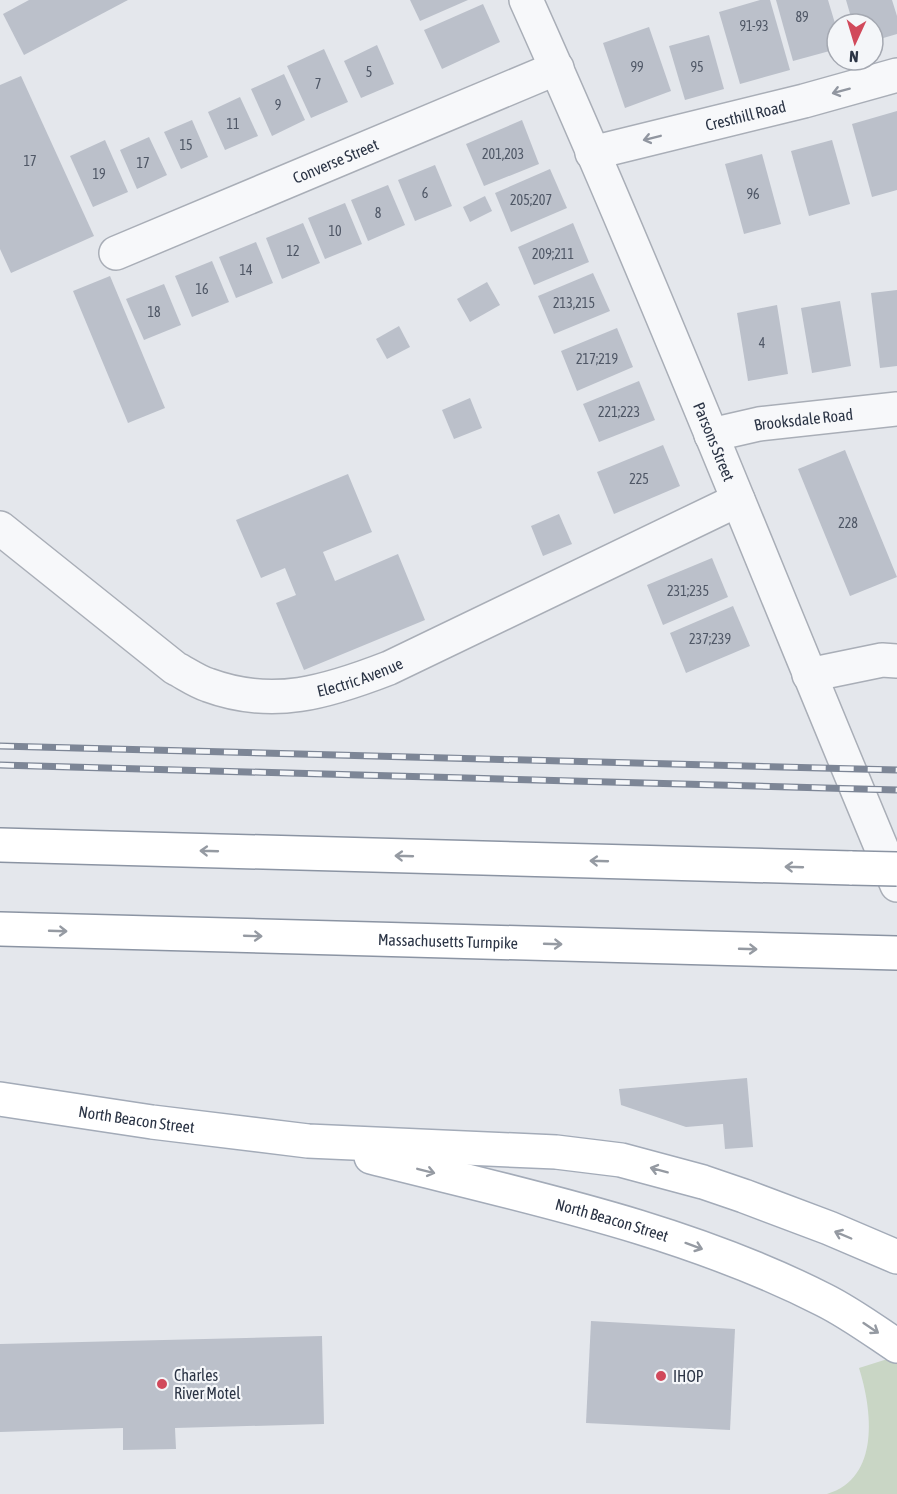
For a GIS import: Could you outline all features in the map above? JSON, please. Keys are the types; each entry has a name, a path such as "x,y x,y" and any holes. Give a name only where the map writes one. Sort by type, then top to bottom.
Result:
{"main road":[{"path":"0,845 897,869"},
{"name":"Massachusetts Turnpike","path":"0,929 892,953"},
{"name":"North Beacon Street","path":"0,1099 152,1122 308,1141 556,1152 621,1160 694,1179 744,1196 897,1257"},
{"name":"North Beacon Street","path":"308,1141 584,1211 676,1240 773,1276 825,1300 897,1346"}],"street":[{"name":"Parsons Street","path":"526,0 557,68 711,435 897,885"},
{"name":"Converse Street","path":"116,254 557,68"},
{"name":"Cresthill Road","path":"592,153 804,101 897,75"},
{"name":"Brooksdale Road","path":"711,435 759,424 897,409"},
{"name":"Electric Avenue","path":"0,528 175,668 206,685 238,694 272,698 307,695 389,668 738,500"},
{"path":"809,675 882,660 897,661"}],"green space":[{"path":"897,1356 897,1494 827,1494 844,1486 857,1473 864,1458 869,1422 864,1385 859,1368"}],"building":[{"path":"29,0 128,0 24,55 3,14"},
{"path":"410,0 468,0 420,21"},
{"path":"760,0 770,0 790,70 740,84 719,12"},
{"path":"776,0 828,0 832,12 825,12 825,52 793,61"},
{"path":"846,0 892,0 897,16 897,34 885,38 885,12 850,12"},
{"path":"483,4 500,42 442,69 424,30"},
{"path":"649,27 671,91 625,108 603,43"},
{"path":"709,35 724,89 685,100 669,46"},
{"path":"377,45 394,84 361,98 344,61"},
{"path":"324,49 348,102 311,118 287,66"},
{"path":"284,74 305,120 272,136 251,89"},
{"path":"21,76 94,236 11,273 0,249 0,85"},
{"path":"240,97 258,136 225,150 208,112"},
{"path":"897,111 897,190 872,197 852,124"},
{"path":"192,120 208,157 181,169 164,132"},
{"path":"522,120 539,164 484,186 466,144"},
{"path":"149,137 167,175 137,189 120,150"},
{"path":"105,140 128,192 93,207 70,156"},
{"path":"832,140 850,204 809,216 791,151"},
{"path":"762,154 781,224 744,234 725,164"},
{"path":"435,165 452,206 415,221 398,180"},
{"path":"550,169 567,208 511,232 495,193"},
{"path":"388,185 405,225 368,241 351,200"},
{"path":"485,196 492,211 470,222 463,207"},
{"path":"345,203 362,244 325,259 308,218"},
{"path":"303,223 320,263 282,279 266,238"},
{"path":"573,223 589,262 534,285 518,247"},
{"path":"256,242 273,283 236,298 219,257"},
{"path":"212,261 229,302 192,317 175,276"},
{"path":"593,273 610,311 554,334 538,296"},
{"path":"110,276 165,408 128,423 73,291"},
{"path":"487,282 500,305 470,322 457,299"},
{"path":"164,284 181,325 144,340 126,299"},
{"path":"897,290 897,366 880,368 871,293"},
{"path":"840,301 851,366 812,373 801,308"},
{"path":"777,305 788,374 748,381 737,313"},
{"path":"399,326 410,347 387,359 376,339"},
{"path":"617,328 633,367 577,391 561,351"},
{"path":"639,381 655,420 599,442 583,404"},
{"path":"470,398 482,428 454,439 442,410"},
{"path":"663,445 680,486 614,514 597,472"},
{"path":"845,450 897,577 850,596 798,469"},
{"path":"348,474 372,532 323,552 335,581 398,554 425,620 304,670 276,603 296,595 285,568 261,578 236,520"},
{"path":"559,514 572,544 543,556 531,526"},
{"path":"712,558 728,597 663,625 647,585"},
{"path":"733,606 750,646 686,673 670,633"},
{"path":"747,1078 753,1147 725,1149 723,1124 686,1127 621,1105 619,1089"},
{"name":"IHOP","path":"591,1321 735,1329 730,1430 586,1423"},
{"name":"Charles River Motel","path":"322,1336 324,1424 175,1428 176,1449 123,1450 123,1428 0,1432 0,1344"}],"railway":[{"path":"0,746 897,770"},
{"path":"0,765 897,790"}],"place":[{"name":"IHOP","path":"661,1376"},
{"name":"Charles River Motel","path":"162,1384"}]}
